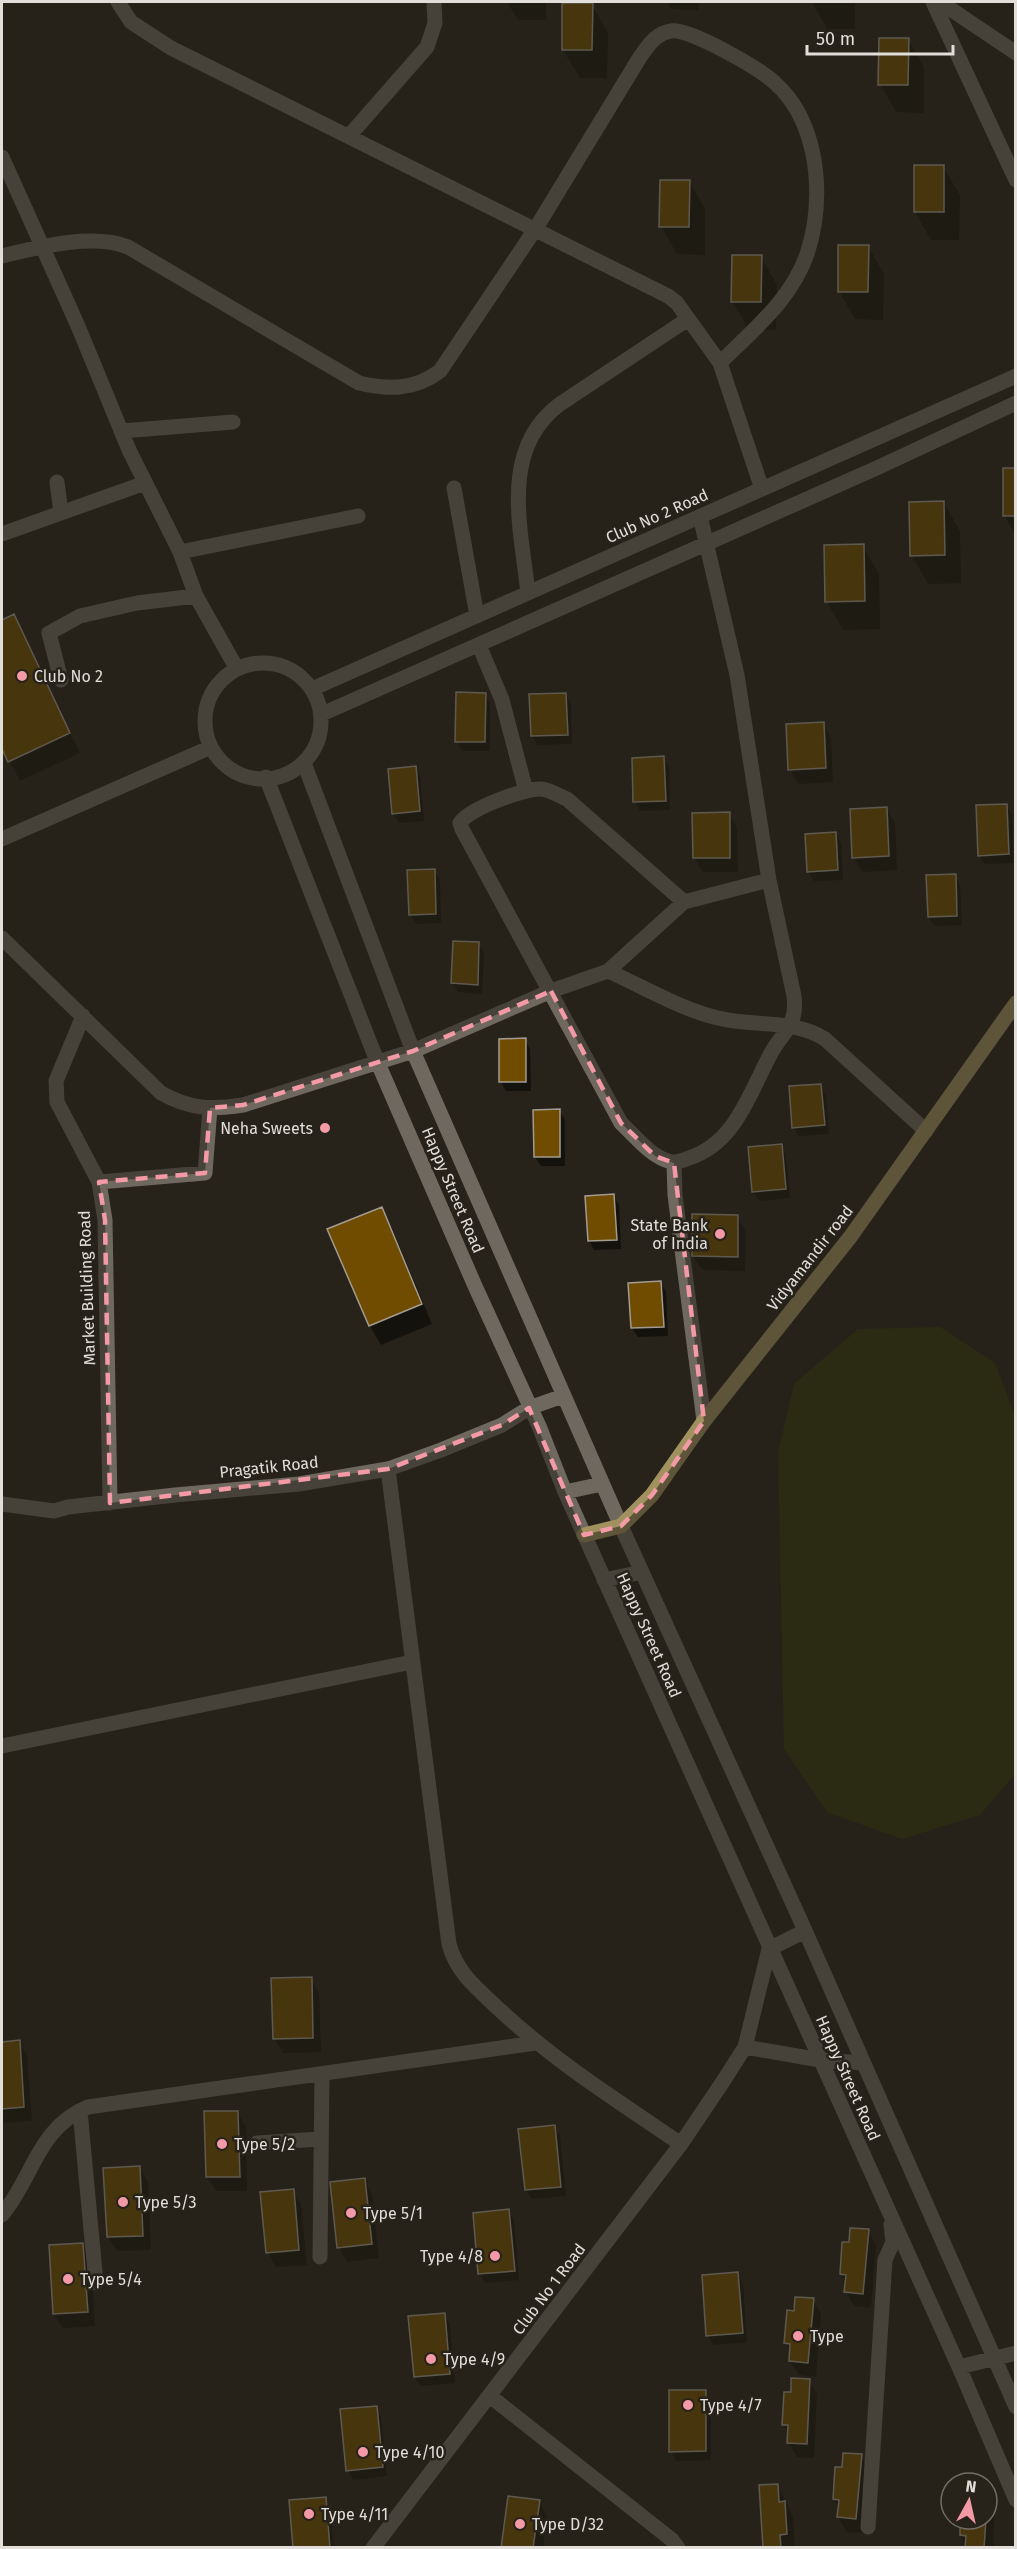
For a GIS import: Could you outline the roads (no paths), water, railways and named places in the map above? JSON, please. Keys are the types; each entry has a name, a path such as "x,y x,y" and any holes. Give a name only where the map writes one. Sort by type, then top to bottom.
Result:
{"main road":[{"name":"Vidyamandir road","path":"621,1526 652,1495 704,1421 851,1236 1016,1003"},
{"path":"584,1535 621,1526"}],"street":[{"path":"118,2 131,22 148,35 658,289 677,303 720,363 762,489"},
{"path":"349,136 427,47 435,23 434,2"},
{"path":"933,2 1016,180"},
{"path":"940,2 1016,53"},
{"path":"2,256 41,247 96,241 117,243 359,383 377,387 397,387 428,381 440,371 536,228 640,57 662,34 680,31 689,33 768,77 783,91 798,113 810,144 816,181 814,225 807,254 781,302 720,363"},
{"path":"2,157 78,326 122,431 180,552 196,596 237,669"},
{"path":"528,593 517,489 526,445 533,430 543,416 688,319"},
{"name":"Club No 2 Road","path":"312,689 1016,376"},
{"path":"322,714 879,467 1016,403"},
{"path":"122,431 233,422"},
{"path":"57,482 61,513"},
{"path":"2,534 146,483"},
{"path":"454,488 477,616"},
{"path":"180,552 358,516"},
{"path":"684,902 567,799 547,790 526,791 468,813 460,823 621,1123 655,1156 674,1163 704,1154 732,1128 771,1053 791,1026 795,1015 794,996 769,880 737,675 700,516"},
{"path":"61,680 50,633 80,616 137,603 196,596"},
{"path":"479,645 502,700 526,791"},
{"path":"265,663 283,666 300,675 312,689 322,714 322,728 316,747 304,763 288,774 249,778 230,769 216,756 211,747 205,720 208,701 217,685 237,669 265,663"},
{"path":"2,839 211,747"},
{"name":"Happy Street Road","path":"304,763 413,1051 602,1484 805,1931 1016,2407"},
{"name":"Happy Street Road","path":"266,777 377,1062 529,1408 539,1426 584,1535 959,2367 1016,2500"},
{"path":"2,938 161,1093 180,1104 210,1108 243,1105 413,1051 551,991 608,971 684,902 769,880"},
{"path":"608,971 702,1014 738,1022 791,1026 814,1032 825,1039 926,1131"},
{"name":"Market Building Road","path":"83,1016 56,1081 56,1093 57,1102 99,1182 105,1220 110,1503"},
{"path":"99,1182 205,1173 210,1108"},
{"path":"674,1163 675,1195 704,1421"},
{"name":"Pragatik Road","path":"2,1504 54,1511 68,1507 175,1495 299,1484 388,1469 491,1429 529,1408 563,1395"},
{"path":"388,1469 447,1932 453,1960 464,1976 535,2043 563,2065 681,2144"},
{"path":"565,1492 602,1484"},
{"path":"604,1580 642,1572"},
{"path":"2,1746 412,1662"},
{"path":"770,1949 805,1931"},
{"name":"Club No 1 Road","path":"373,2547 681,2144 745,2047 770,1949"},
{"path":"2,2215 51,2134 62,2121 80,2111 99,2106 535,2043"},
{"path":"745,2047 820,2060 863,2063"},
{"path":"320,2257 322,2074"},
{"path":"80,2111 96,2283"},
{"path":"257,2143 321,2139"},
{"path":"868,2527 885,2260 894,2242 889,2211"},
{"path":"959,2367 1016,2353"},
{"path":"490,2396 678,2547"}],"place":[{"name":"Club No 2","path":"22,676"},
{"name":"Neha Sweets","path":"325,1128"},
{"name":"State Bank of India","path":"720,1234"},
{"name":"Type 5/2","path":"222,2144"},
{"name":"Type 5/3","path":"123,2202"},
{"name":"Type 5/1","path":"351,2213"},
{"name":"Type 4/8","path":"495,2256"},
{"name":"Type 5/4","path":"68,2279"},
{"name":"Type","path":"798,2336"},
{"name":"Type 4/9","path":"431,2359"},
{"name":"Type 4/7","path":"688,2405"},
{"name":"Type 4/10","path":"363,2452"},
{"name":"Type 4/11","path":"309,2514"},
{"name":"Type D/32","path":"520,2524"}]}
